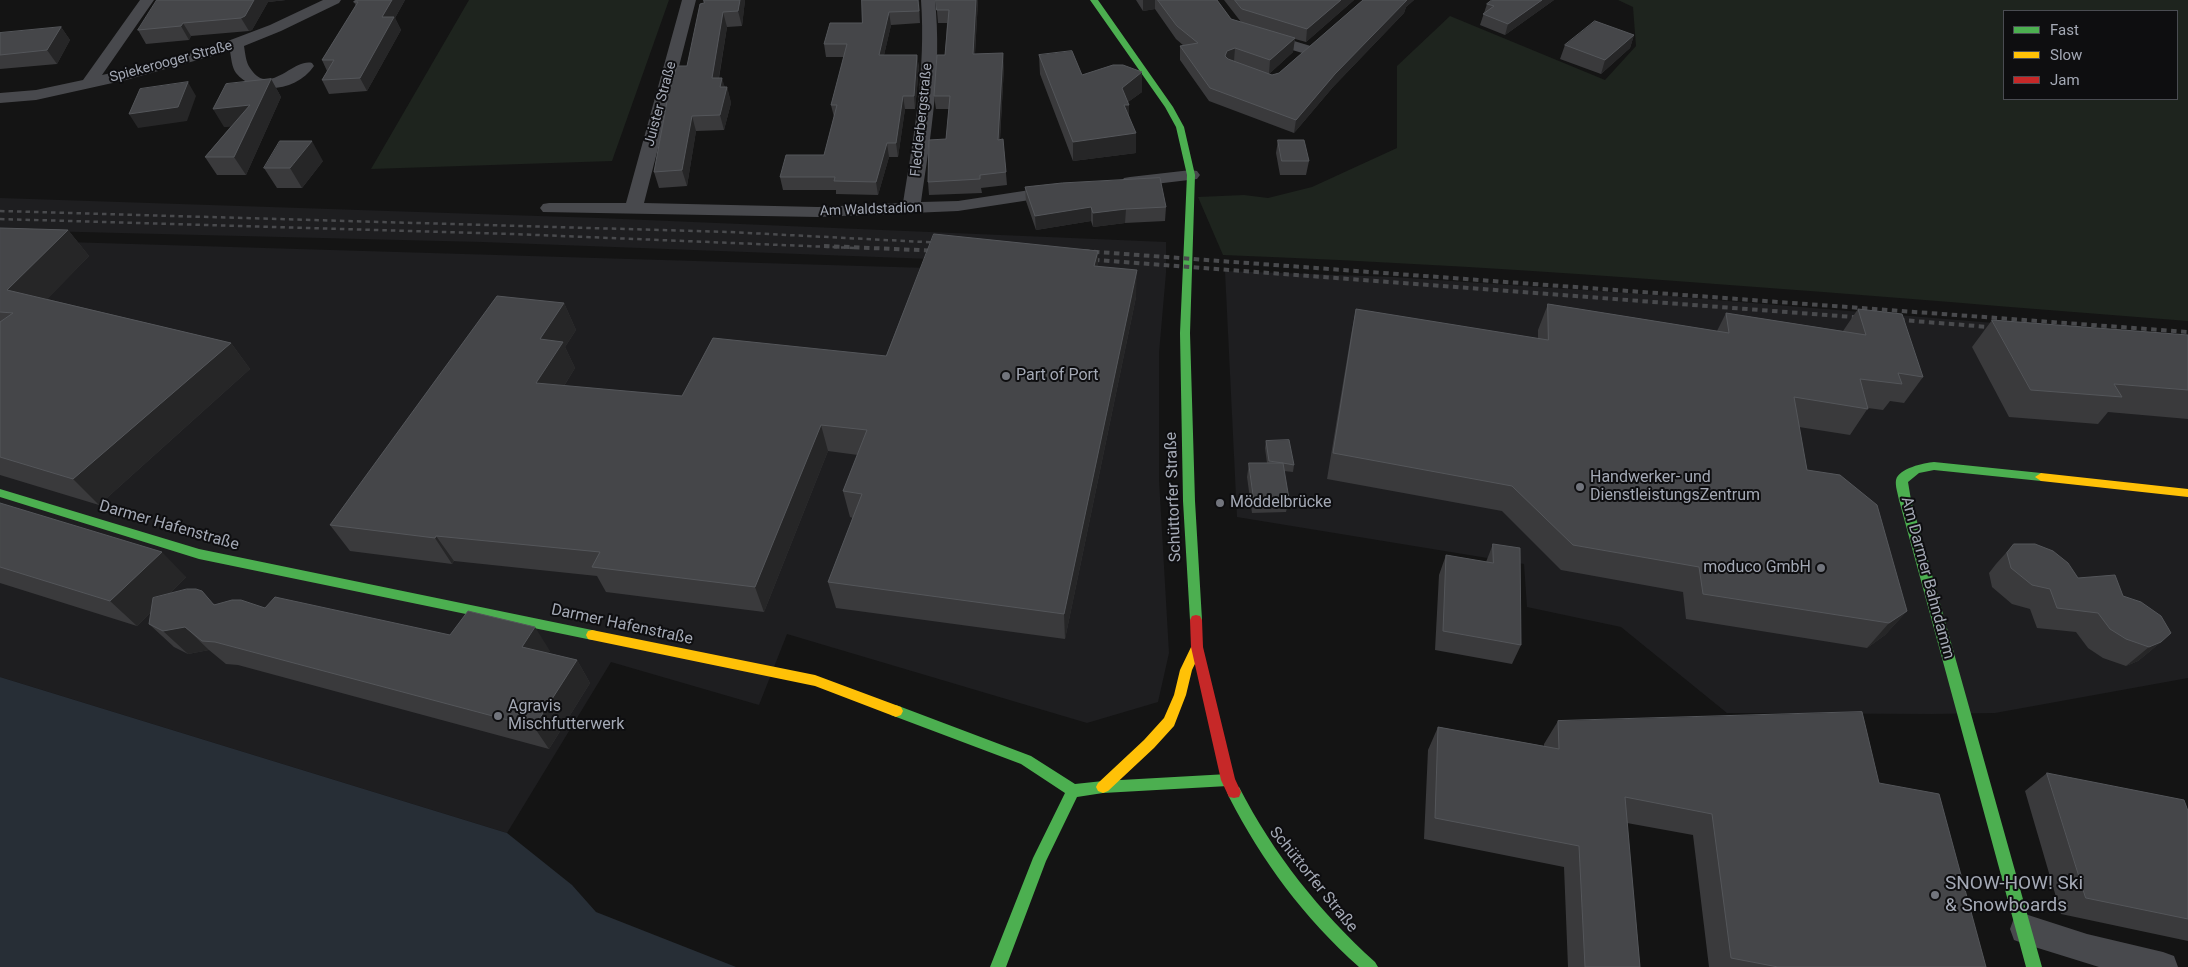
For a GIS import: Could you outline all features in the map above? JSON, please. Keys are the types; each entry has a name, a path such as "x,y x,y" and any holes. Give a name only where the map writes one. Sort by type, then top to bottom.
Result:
{"street":[{"path":"89,83 147,0"},
{"name":"Spiekerooger Straße","path":"0,98 15,98 153,70 236,45 295,21 334,0"},
{"name":"Juister Straße","path":"634,208 689,0"},
{"name":"Fledderbergstraße","path":"912,209 928,92 930,16 928,0"},
{"name":"Schüttorfer Straße","path":"1094,0 1170,107 1180,128 1191,175 1185,334 1189,501 1197,647 1228,780 1250,825 1291,883 1339,941 1370,967"},
{"path":"1254,34 1309,50"},
{"path":"1294,63 1322,38"},
{"path":"236,45 242,70 256,82 275,84 293,76 306,66"},
{"path":"1114,184 1191,175"},
{"name":"Am Waldstadion","path":"549,208 818,212 912,209 958,206 1076,188"},
{"name":"Am Darmer Bahndamm","path":"2034,967 1905,500 1902,480 1909,472 1920,466 1934,466 2188,493"},
{"name":"Darmer Hafenstraße","path":"0,493 199,554 815,681 1026,760 1073,791"},
{"path":"1103,787 1169,722 1180,695 1186,670 1197,647"},
{"path":"998,967 1040,858 1073,791 1103,787 1228,780"},
{"path":"2025,929 2087,949 2163,967"}],"shaded area":[{"path":"469,0 669,0 612,161 371,169"},
{"path":"1618,0 2188,0 2188,321 1585,275 1344,260 1223,255 1198,197 1244,195 1268,198 1312,187 1397,148 1397,66 1450,16 1605,80 1636,46 1633,7"},
{"path":"0,198 599,218 1166,242 1166,273 1159,353 1159,480 1169,653 1158,702 1087,723 787,634 759,705 611,662 507,833 0,677 0,240 928,268 931,259 482,242 0,230"},
{"path":"1225,271 1394,277 1656,295 2188,339 2188,678 1995,713 1727,713 1621,627 1527,607 1524,564 1237,517"},
{"path":"0,677 507,833 572,885 596,912 736,967 0,967"}],"building":[{"path":"157,0 254,0 245,16 241,18 183,23 181,26 138,30"},
{"path":"356,0 392,0 382,17 394,17 360,78 322,80 334,60 322,60 358,2 354,2"},
{"path":"704,0 740,0 738,11 723,12 712,78 722,78 720,87 727,87 720,115 692,116 682,170 654,172 668,96 677,66 687,66 700,4 704,3"},
{"path":"862,0 918,0 919,11 889,12 879,55 917,55 914,96 903,96 896,143 887,143 876,182 834,181 835,177 780,177 786,155 824,155 837,105 831,105 847,44 824,44 830,23 862,23"},
{"path":"936,0 976,0 973,54 1003,53 998,140 1003,139 1006,172 980,175 980,179 928,182 929,140 946,139 950,96 934,96 937,55 945,55 949,10 937,10"},
{"path":"1158,0 1217,0 1231,19 1295,38 1270,60 1235,48 1227,51 1225,56 1228,59 1272,75 1279,73 1363,0 1407,0 1335,74 1296,120 1210,88 1180,46 1198,43 1177,26"},
{"path":"1235,0 1341,0 1307,29 1242,9"},
{"path":"1492,0 1542,0 1508,24 1483,14 1494,6 1487,4"},
{"path":"1595,21 1634,35 1605,60 1565,45"},
{"path":"61,27 47,50 0,55 0,33"},
{"path":"1072,51 1082,75 1113,65 1123,65 1142,72 1122,88 1129,105 1124,105 1136,133 1073,142 1039,55"},
{"path":"271,79 234,157 205,157 250,105 213,109 226,84"},
{"path":"188,82 178,107 129,114 140,89"},
{"path":"1278,140 1304,140 1309,161 1282,161"},
{"path":"280,141 312,141 290,168 264,168"},
{"path":"1160,178 1166,207 1093,213 1091,207 1035,216 1025,187 1062,183"},
{"path":"0,228 68,230 7,290 231,343 73,479 0,457 0,322 13,313 0,312"},
{"path":"934,234 1098,251 1094,266 1137,270 1064,614 828,582 862,494 843,491 867,430 821,425 755,587 592,567 600,552 436,536 435,538 330,525 497,296 564,303 540,339 563,342 536,383 682,396 713,338 886,356"},
{"name":"Handwerker- und DienstleistungsZentrum","path":"1548,304 1729,333 1726,313 1866,335 1858,309 1902,314 1923,377 1898,373 1902,384 1860,379 1868,409 1794,397 1807,470 1840,475 1877,505 1907,611 1889,623 1703,594 1699,567 1573,545 1512,486 1333,453 1356,309 1548,340"},
{"path":"1992,320 2188,335 2188,390 2114,384 2122,397 2031,390"},
{"path":"1289,440 1294,465 1269,461 1266,441"},
{"path":"1249,463 1283,463 1289,499 1254,499"},
{"path":"0,503 162,552 110,601 0,567"},
{"path":"1493,544 1520,548 1521,645 1443,631 1446,555 1493,563"},
{"path":"2014,544 2035,544 2053,551 2068,563 2078,578 2115,575 2123,596 2141,602 2161,616 2171,633 2161,642 2149,647 2126,639 2110,629 2098,613 2057,608 2050,589 2032,585 2011,568 2007,553"},
{"path":"187,589 202,591 214,605 232,600 241,600 265,608 275,597 450,635 468,611 535,627 522,647 577,660 534,727 215,642 202,641 185,627 163,631 149,624 153,598"},
{"path":"1862,712 1879,783 1939,794 1986,967 1778,967 1731,958 1712,814 1625,797 1640,967 1585,967 1579,846 1435,818 1438,727 1559,749 1558,721"},
{"path":"2047,773 2184,800 2188,811 2188,919 2086,898"}],"railway":[{"path":"0,211 729,232 944,243"},
{"path":"0,219 513,234 855,248"},
{"path":"824,246 941,251"},
{"path":"1084,251 2188,332"},
{"path":"1084,259 1866,318"},
{"path":"1889,319 2001,328"}],"traffic: fast":[{"path":"1094,0 1169,107 1180,127 1191,175 1185,333 1189,501 1196,620"},
{"path":"2034,967 1905,500 1902,480 1916,469 1934,466 2041,477"},
{"path":"0,493 199,554 592,635"},
{"path":"896,711 1026,760 1073,791 1103,787 1228,780"},
{"path":"998,967 1040,858 1073,791"},
{"path":"1234,792 1261,841 1293,887 1349,949 1370,967"}],"traffic: slow":[{"path":"2041,477 2188,493"},
{"path":"592,635 815,681 896,711"},
{"path":"1103,787 1149,744 1169,722 1180,695 1186,670 1197,647"}],"traffic: jam":[{"path":"1196,620 1197,647 1228,780 1234,792"}],"place":[{"name":"Part of Port","path":"1006,376"},
{"name":"Handwerker- und DienstleistungsZentrum","path":"1580,487"},
{"name":"Möddelbrücke","path":"1220,503"},
{"name":"moduco GmbH","path":"1821,568"},
{"name":"Agravis Mischfutterwerk","path":"498,716"},
{"name":"SNOW-HOW! Ski & Snowboards","path":"1935,895"}]}
